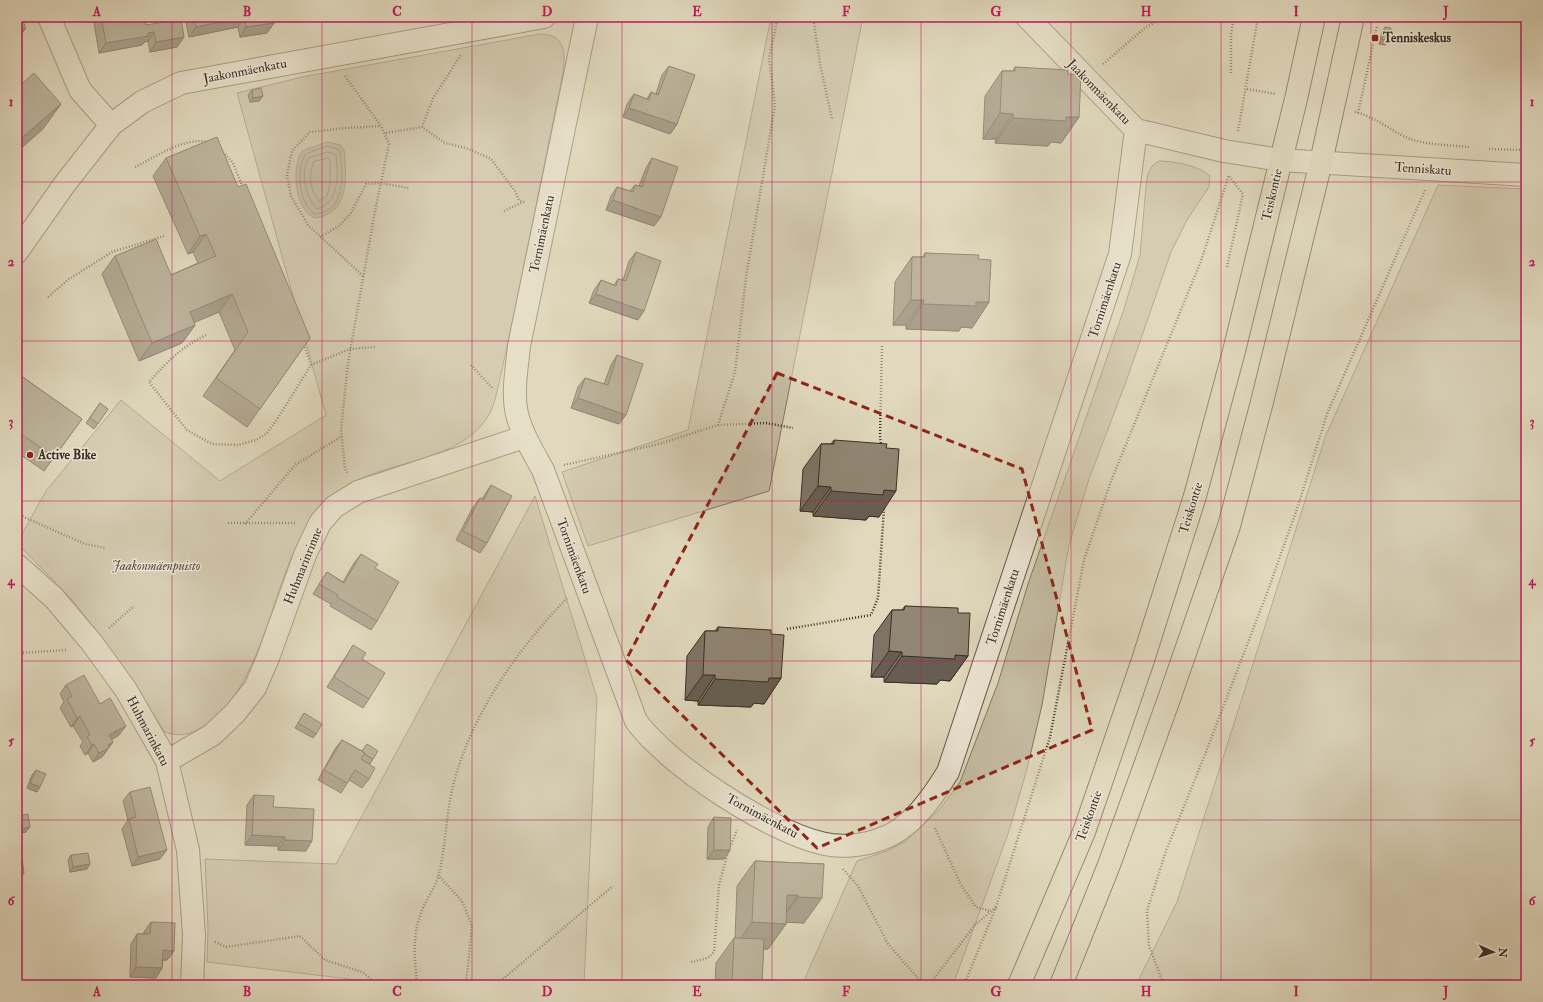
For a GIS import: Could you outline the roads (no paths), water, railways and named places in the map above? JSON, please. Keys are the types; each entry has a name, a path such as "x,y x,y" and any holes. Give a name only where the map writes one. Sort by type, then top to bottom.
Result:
{"highway":[{"name":"Teiskontie","path":"1019,985 1084,832 1188,518 1234,351 1296,99 1314,17"},
{"path":"1061,985 1109,865 1229,526 1262,402 1321,162 1353,17"}],"street":[{"path":"49,17 80,90 111,125"},
{"name":"Jaakonmäenkatu","path":"17,252 64,185 111,125 142,102 181,83 544,17"},
{"name":"Tornimäenkatu","path":"587,17 519,346 515,396 517,413 524,437 543,470 636,721 666,754 716,791 783,829 822,844 857,844 881,839 897,831 925,806 948,772 1120,254 1136,130"},
{"name":"Jaakonmäenkatu","path":"1027,17 1136,130 1224,151 1280,160 1321,162"},
{"name":"Tenniskatu","path":"1321,162 1526,175"},
{"name":"Huhmarinrinne","path":"167,761 212,735 235,712 255,688 271,651 305,555 320,523 334,507 358,492 524,437"},
{"name":"Huhmarinkatu","path":"17,565 54,598 92,643 126,690 167,761 188,850 194,935 192,985"}],"water":[{"path":"327,142 341,145 344,150 346,171 345,182 340,202 326,215 315,218 308,214 299,198 296,178 297,168 302,151"}],"place":[{"name":"Tenniskeskus","path":"1375,38"},
{"name":"Active Bike","path":"30,455"}],"park label":[{"name":"Jaakonmäenpuisto","path":"156,566"}]}
